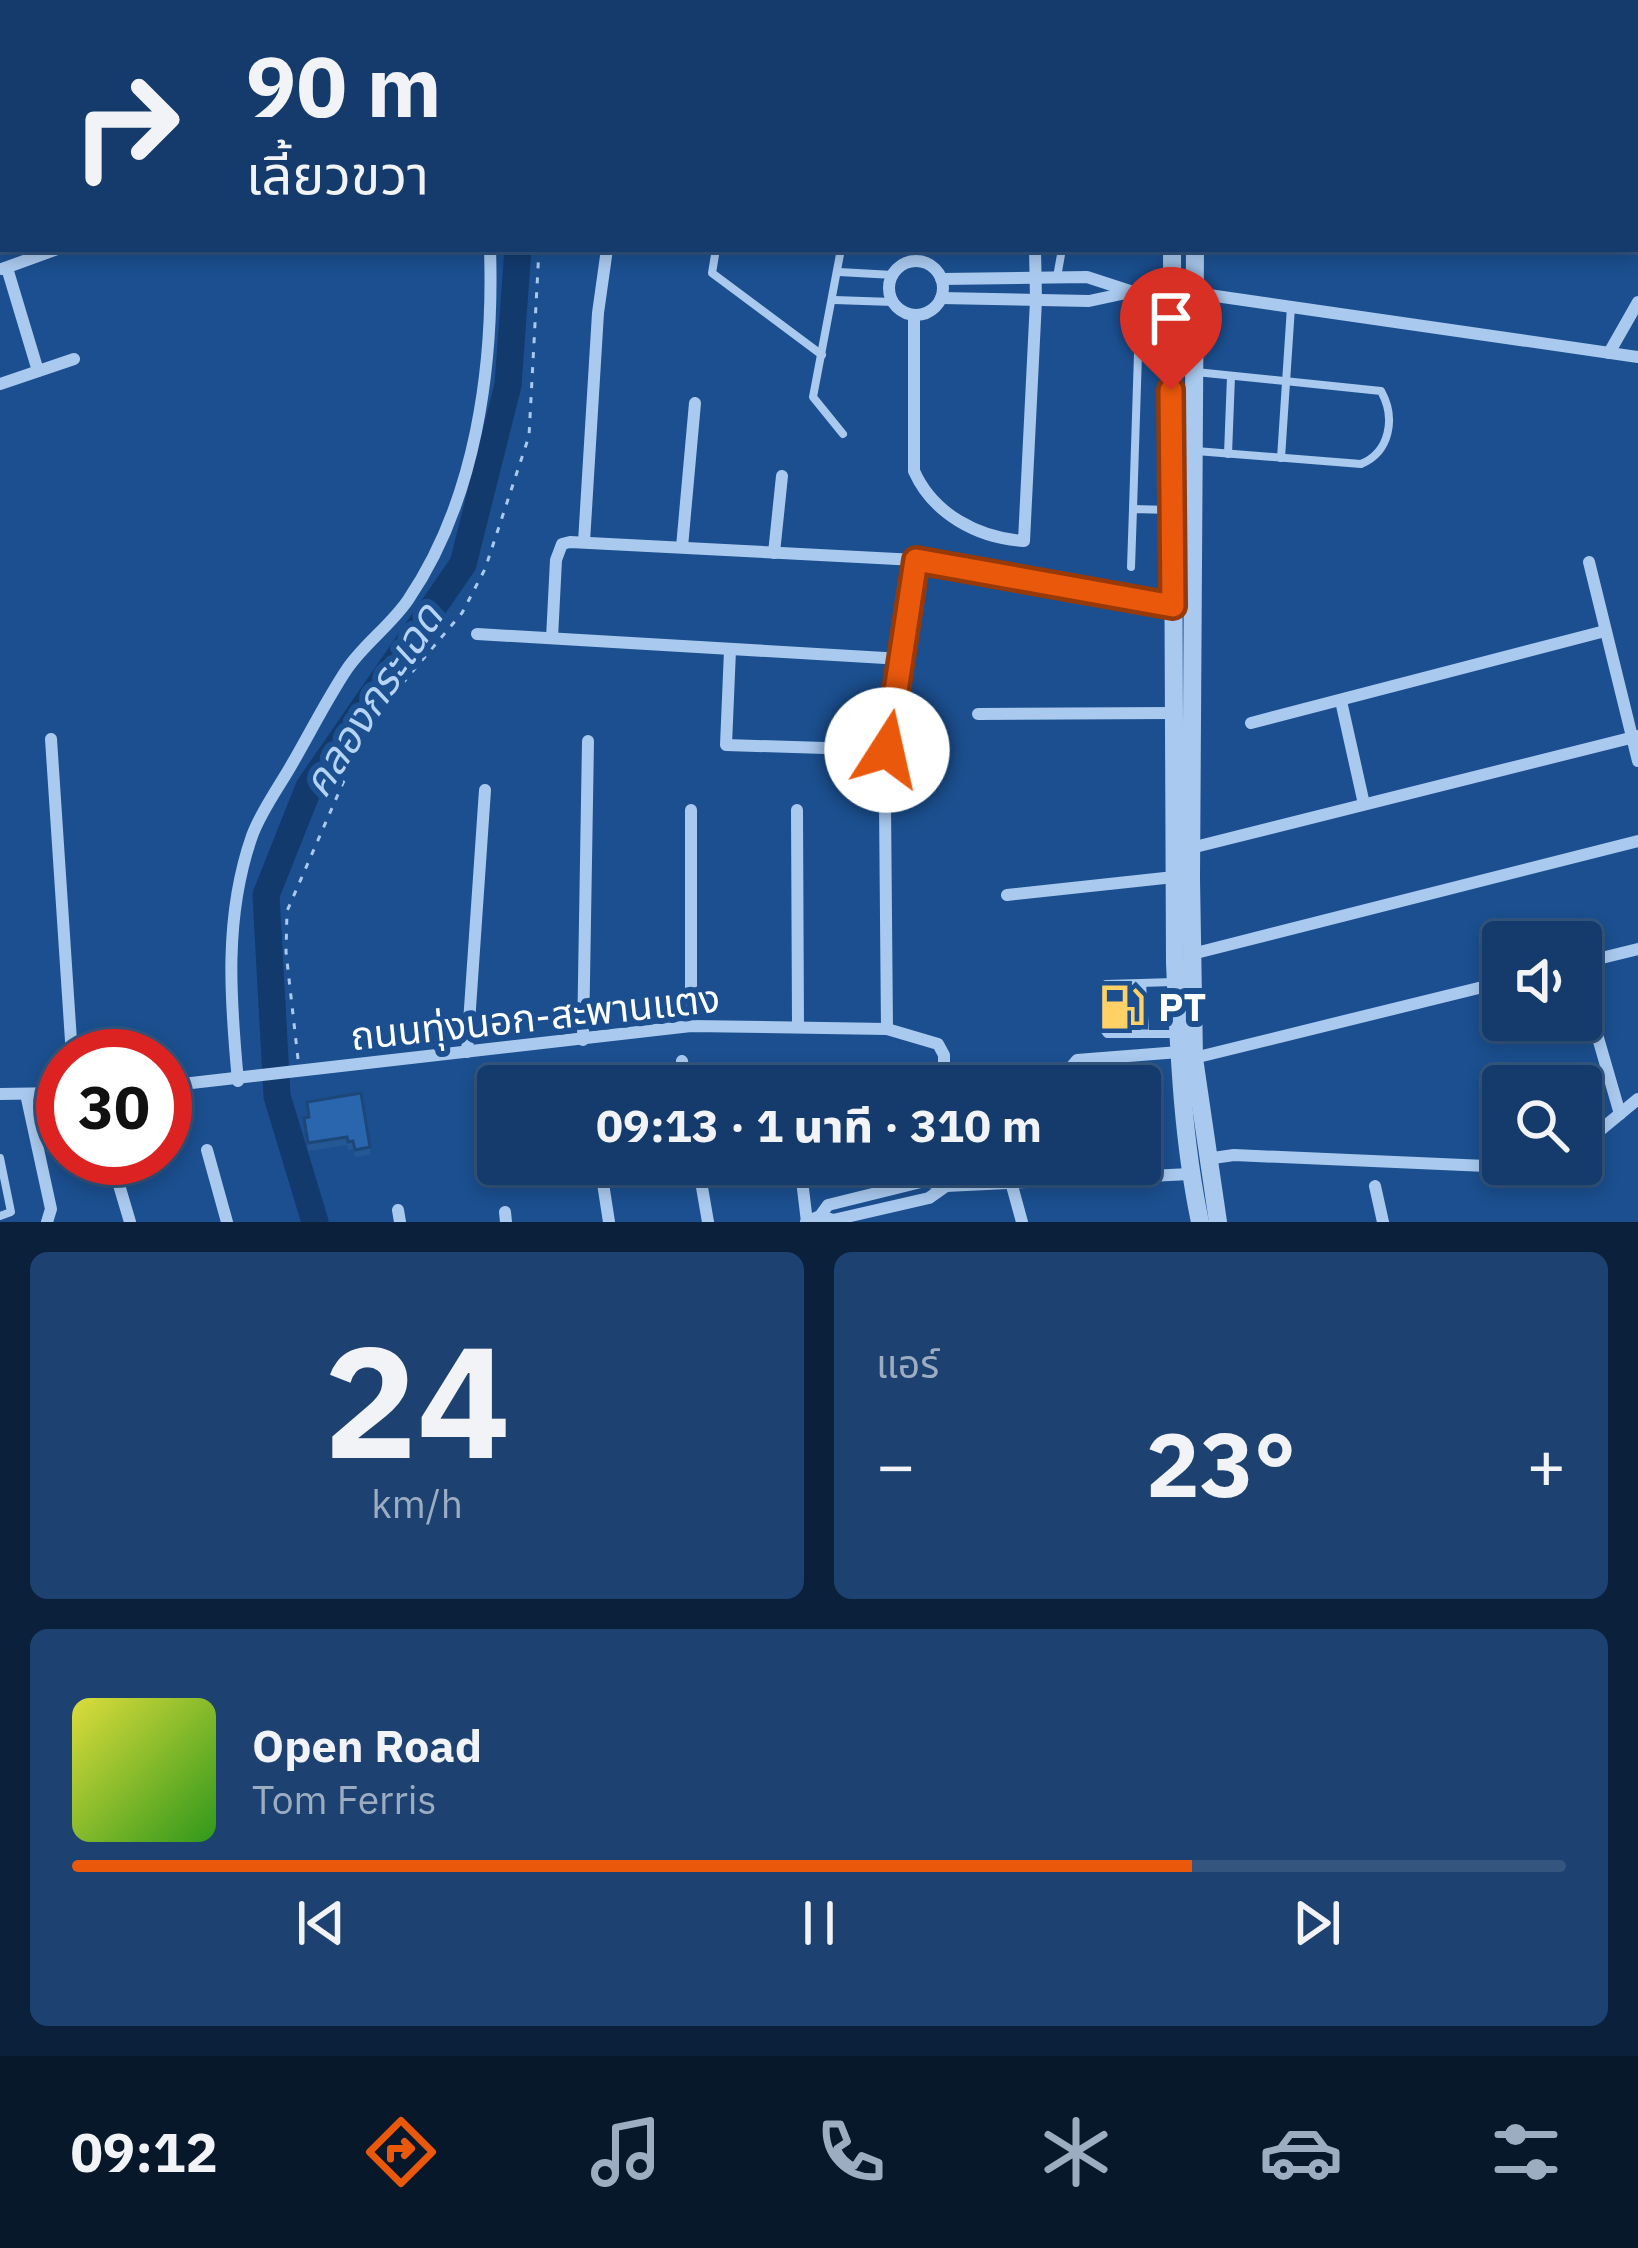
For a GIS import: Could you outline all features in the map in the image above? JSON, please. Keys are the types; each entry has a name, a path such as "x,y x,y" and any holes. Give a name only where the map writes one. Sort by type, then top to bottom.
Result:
{"street":[{"path":"38,371 3,269 49,252"},
{"path":"244,1080 230,997 237,888 254,831 347,668 406,604 452,512 475,433 492,311 490,252"},
{"path":"584,542 598,313 607,252"},
{"path":"914,315 914,471 925,494 944,513 1004,540 1024,541 1035,252"},
{"path":"1172,252 1176,982 1190,1174 1200,1222"},
{"path":"1195,252 1192,954 1184,1048 1218,1222"},
{"path":"915,261 935,270 941,279 941,298 934,308 914,315 893,302 890,288 892,275 915,261"},
{"path":"941,279 1087,277 1136,292"},
{"path":"941,298 1089,301 1136,292 1195,293 1638,358"},
{"path":"1609,353 1638,302"},
{"path":"0,384 74,359"},
{"path":"682,548 694,403"},
{"path":"774,553 782,476"},
{"path":"552,638 558,552 562,544 584,542 916,560 1173,606"},
{"path":"730,650 726,745 887,750 916,560"},
{"path":"1589,562 1638,761"},
{"path":"1251,723 1605,631"},
{"path":"477,634 902,659"},
{"path":"1341,701 1364,804"},
{"path":"978,714 1173,713"},
{"path":"1191,848 1635,736"},
{"path":"51,739 70,1029"},
{"path":"583,1040 588,742"},
{"path":"467,1052 484,790"},
{"path":"885,804 887,1029"},
{"path":"691,810 692,1026"},
{"path":"797,810 798,1027"},
{"path":"1192,954 1638,841"},
{"path":"1007,895 1174,877"},
{"path":"1602,958 1638,949"},
{"path":"1073,1065 1077,1060 1184,1048 1482,986"},
{"name":"ถนนทุ่งนอก-สะพานแตง","path":"192,1084 692,1026 887,1029 938,1045 944,1065"},
{"path":"1599,1041 1620,1114"},
{"path":"682,1061 683,1065"},
{"path":"0,1094 36,1094"},
{"path":"26,1094 50,1209 47,1222"},
{"path":"1602,1129 1638,1100"},
{"path":"207,1150 226,1222"},
{"path":"1206,1159 1234,1155 1482,1166"},
{"path":"1161,1175 1190,1174"},
{"path":"811,1220 828,1205 890,1189 925,1181 962,1185"},
{"path":"119,1185 130,1222"},
{"path":"603,1185 609,1222"},
{"path":"701,1185 707,1222"},
{"path":"804,1185 811,1220"},
{"path":"890,1185 890,1189"},
{"path":"1012,1185 1022,1222"},
{"path":"811,1220 890,1215 946,1186"},
{"path":"1375,1186 1383,1222"}],"lane":[{"path":"716,252 712,273 822,355"},
{"path":"841,252 813,398 843,434"},
{"path":"1057,277 1061,252"},
{"path":"839,272 892,275"},
{"path":"1131,567 1136,292"},
{"path":"834,300 893,302"},
{"path":"1281,458 1292,307"},
{"path":"1194,372 1382,391 1388,403 1386,444 1376,458 1361,464 1194,451"},
{"path":"1228,454 1231,376"},
{"path":"1133,509 1172,510"},
{"path":"1142,982 1145,1032"},
{"path":"1176,982 1106,984 1102,1027 1107,1034 1145,1032 1184,1048"},
{"path":"0,1158 11,1212 0,1216"}],"path":[{"path":"295,1073 287,911 363,737 462,613 484,569 529,436 539,252"}],"building":[{"path":"361,1093 370,1147 355,1150 347,1137 308,1143 307,1102"}],"waterway":[{"name":"คลองกระเฉด","path":"315,1222 277,1096 266,895 309,787 463,564 508,385 518,252"}],"place":[{"name":"PT","path":"1122,1007"}],"route":[{"path":"887,750 916,560 1173,606 1171,390"}]}
